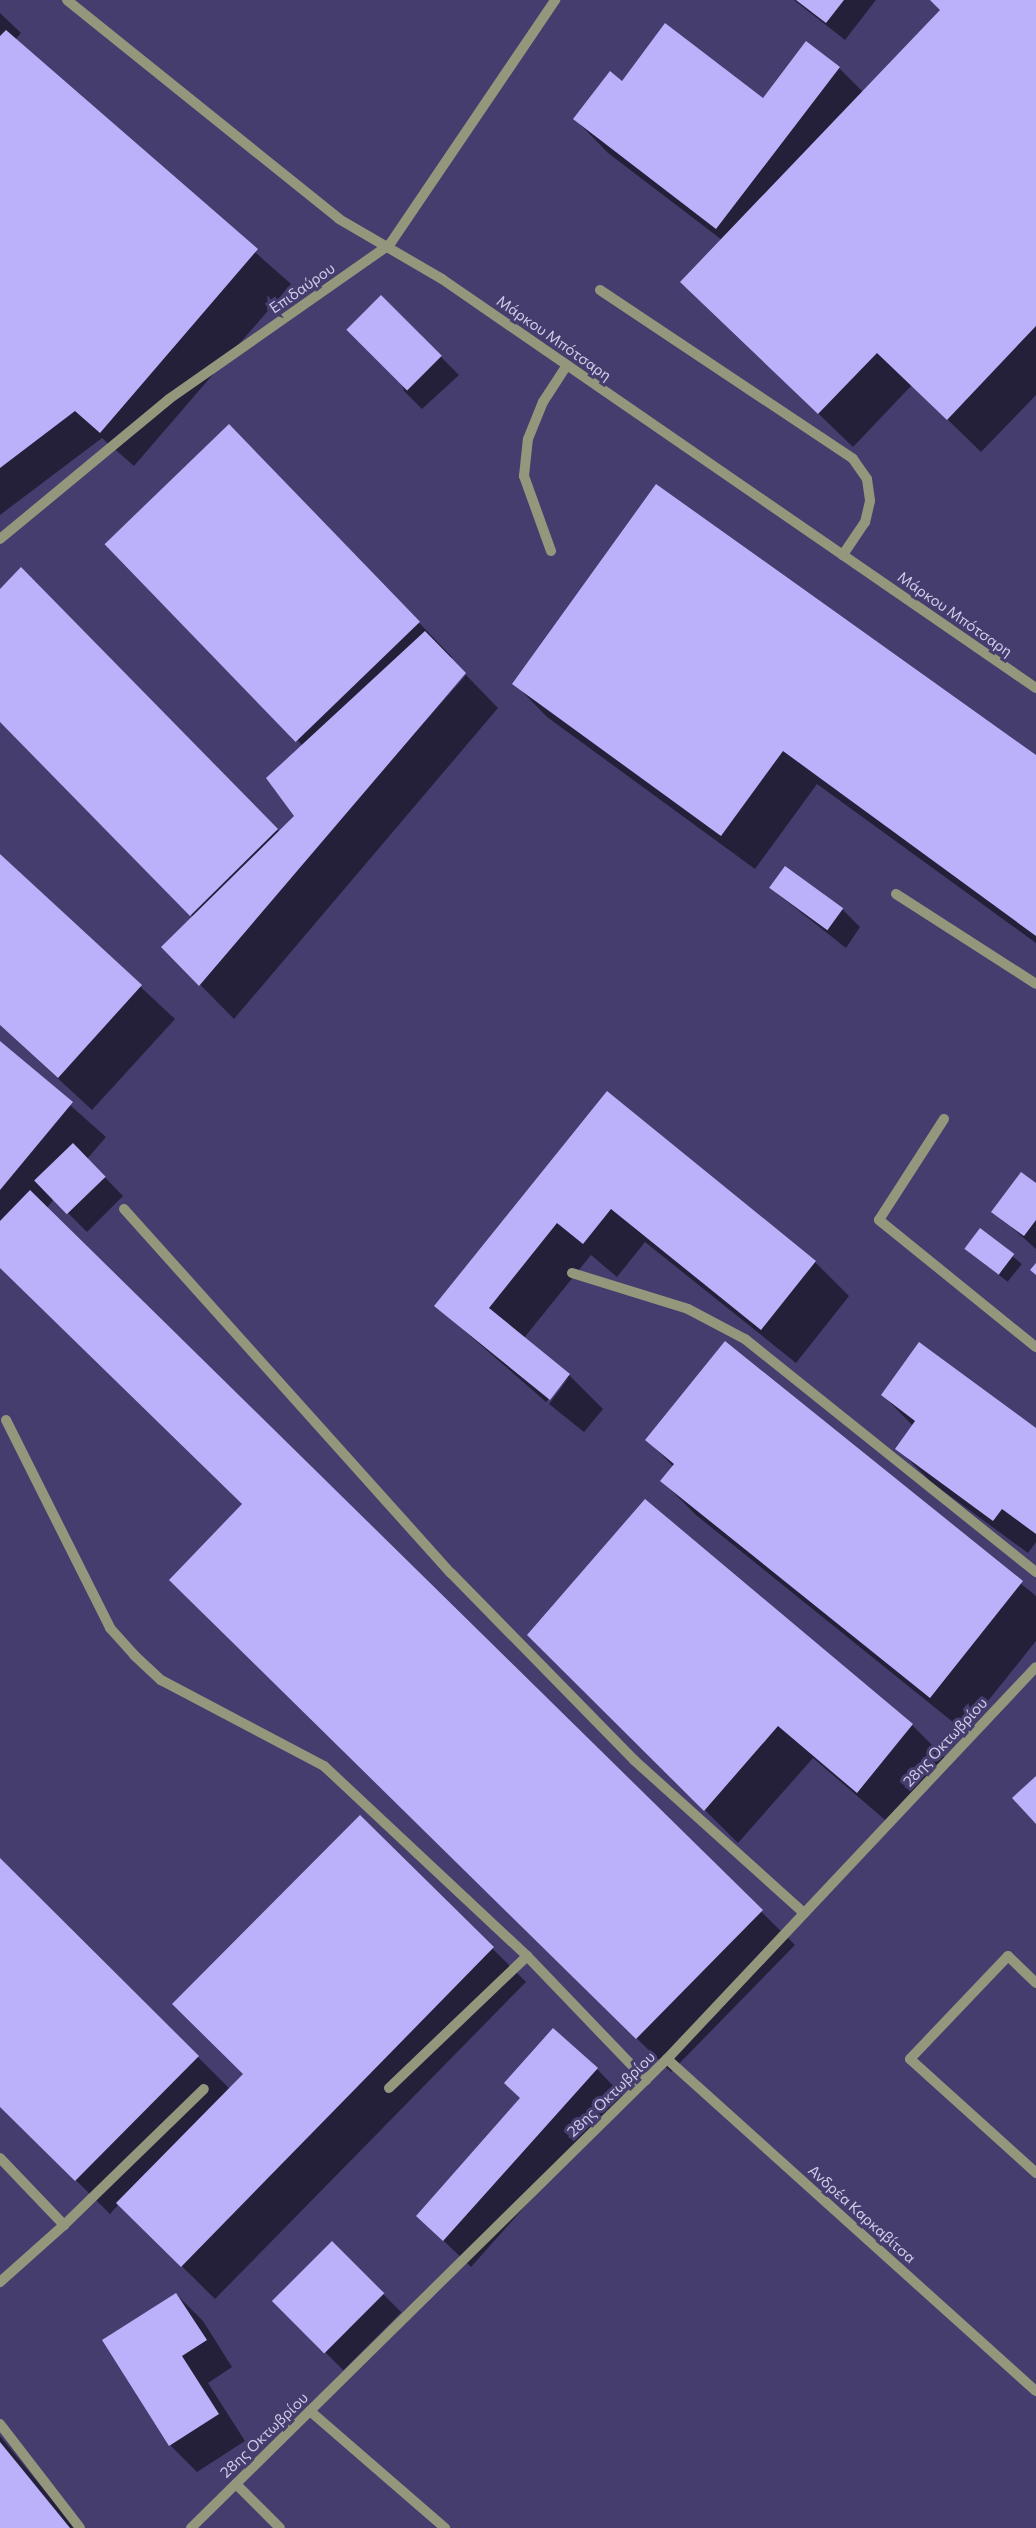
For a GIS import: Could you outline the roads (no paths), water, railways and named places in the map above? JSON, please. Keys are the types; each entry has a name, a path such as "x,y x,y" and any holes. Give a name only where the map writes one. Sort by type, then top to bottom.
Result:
{"street":[{"name":"Μάρκου Μπότσαρη","path":"67,0 339,219 390,244 1036,688"},
{"name":"Επιδαύρου","path":"0,539 170,399 390,244 555,0"},
{"path":"600,290 853,459 867,479 870,501 865,522 843,555"},
{"path":"550,551 524,476 528,439 539,411 567,365"},
{"path":"896,894 1036,984"},
{"path":"944,1119 879,1220 1036,1347"},
{"path":"124,1209 422,1542 634,1760 804,1913"},
{"path":"572,1273 688,1309 745,1339 1036,1572"},
{"path":"6,1420 110,1628 134,1655 161,1680 324,1766 527,1956 645,2080"},
{"name":"28ης Οκτωβρίου","path":"191,2528 668,2059 1036,1667"},
{"path":"389,2088 527,1956"},
{"path":"1036,1983 1008,1956 910,2059 1036,2173"},
{"name":"Ανδρέα Καρκαβίτσα","path":"668,2059 1036,2391"},
{"path":"0,2282 64,2225 204,2089"},
{"path":"0,2158 64,2225"},
{"path":"310,2411 445,2528"},
{"path":"0,2424 80,2528"},
{"path":"236,2484 280,2528"}]}
